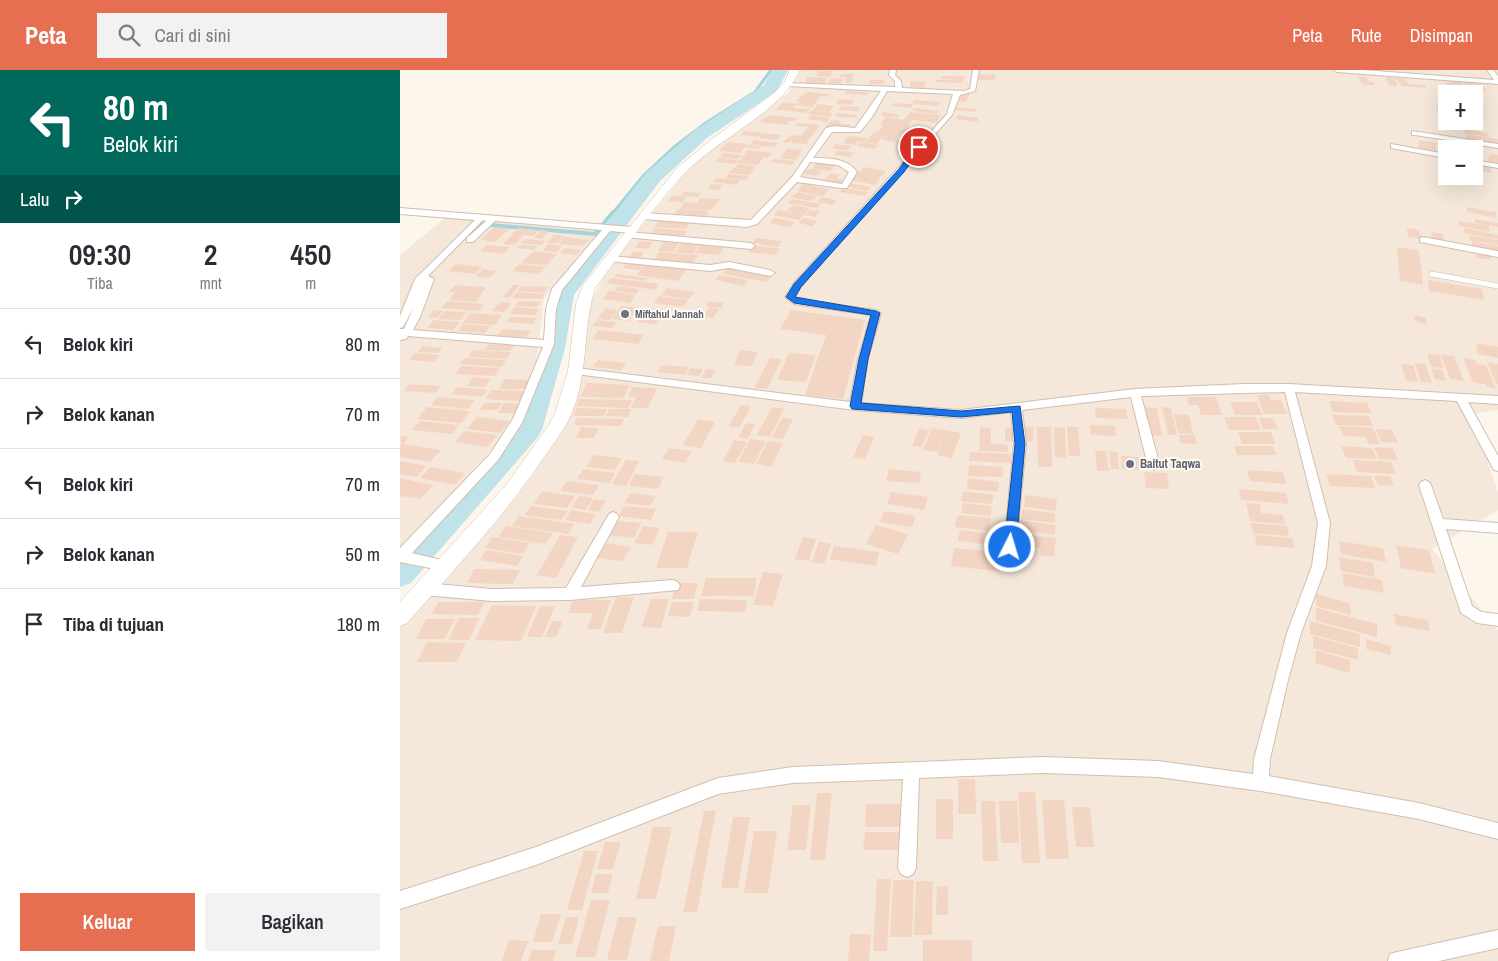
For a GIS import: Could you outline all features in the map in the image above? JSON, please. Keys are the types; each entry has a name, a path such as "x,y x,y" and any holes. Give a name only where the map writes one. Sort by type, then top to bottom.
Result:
{"street":[{"path":"400,617 424,589 439,564 512,490 535,459 563,414 576,371 583,304 588,288 629,232 681,170 716,140 777,96 788,84 795,70"},
{"path":"893,70 892,75 898,81 899,89"},
{"path":"788,84 965,93 973,90 976,70"},
{"path":"1337,70 1498,81"},
{"path":"1422,70 1429,77"},
{"path":"1490,70 1498,81"},
{"path":"643,216 747,224 760,218 794,179 828,130 835,128 857,130 868,117 886,88"},
{"path":"855,406 863,359 876,313 794,300 790,297 797,285 950,114 957,92"},
{"path":"1415,133 1498,146"},
{"path":"1394,146 1438,154"},
{"path":"794,179 844,186 853,172 851,167 843,164 808,160"},
{"path":"1483,164 1498,166"},
{"path":"400,211 482,222 604,227 629,232 751,246"},
{"path":"470,240 482,222"},
{"path":"482,222 423,279 412,302 402,332 549,344"},
{"path":"403,556 494,457 518,420 549,344 550,308 556,289 604,227"},
{"path":"1423,240 1498,254"},
{"path":"610,258 710,268 729,265 770,273"},
{"path":"576,371 855,406 961,414 1135,393 1244,388 1289,388 1498,400"},
{"path":"1261,771 1294,633 1319,566 1324,523 1289,388"},
{"path":"1135,393 1154,466"},
{"path":"1461,399 1498,467"},
{"path":"1010,547 1020,444 1016,408"},
{"path":"1426,484 1466,609 1472,615 1483,619 1498,620"},
{"path":"570,594 613,517"},
{"path":"1438,524 1498,528"},
{"path":"403,556 439,564"},
{"path":"424,589 492,595 570,594 673,586"},
{"path":"400,900 536,856 718,786 793,775 1043,766 1261,771 1498,831"},
{"path":"907,868 911,771"},
{"path":"1397,961 1498,939"}],"lane":[{"path":"1432,274 1498,286"}],"shaded area":[{"path":"800,70 1498,70 1498,410 1472,414 1498,492 1498,510 1432,549 1498,630 1498,961 400,961 400,619 539,460 573,394 590,303 610,266 684,174 726,136 789,92"},
{"path":"451,213 608,228 544,298 534,387 505,435 400,549 400,255"}],"building":[{"path":"818,70 832,71 830,77 816,76"},
{"path":"841,74 854,74 851,83 845,83 847,77 839,77"},
{"path":"979,74 996,75 995,80 978,80"},
{"path":"942,76 964,76 963,80 941,79"},
{"path":"1357,76 1366,77 1369,82 1373,82 1375,85 1363,85"},
{"path":"807,77 827,78 824,85 804,85"},
{"path":"1385,77 1394,78 1398,86 1389,85"},
{"path":"830,78 843,79 841,83 828,83"},
{"path":"1395,78 1406,79 1408,84 1425,85 1426,88 1402,86"},
{"path":"870,80 885,80 884,84 869,84"},
{"path":"936,80 963,80 963,83 935,82"},
{"path":"910,81 926,82 925,88 910,87"},
{"path":"1446,82 1461,82 1463,85 1447,85"},
{"path":"1463,82 1481,84 1464,85"},
{"path":"846,91 868,92 867,95 845,94"},
{"path":"808,92 829,94 827,97 820,96 812,108 797,105 800,101 796,101"},
{"path":"960,93 970,94 966,102 956,101"},
{"path":"839,99 854,100 851,105 836,104"},
{"path":"914,100 940,102 938,106 912,104"},
{"path":"783,102 797,104 794,107 785,106 781,110 776,110"},
{"path":"894,103 913,104 911,108 892,106"},
{"path":"818,104 834,106 829,112 813,110"},
{"path":"785,106 810,109 806,113 782,110"},
{"path":"841,106 860,107 858,111 838,110"},
{"path":"956,107 977,109 975,112 954,110"},
{"path":"914,108 939,111 937,114 912,111"},
{"path":"811,110 833,113 830,117 808,114"},
{"path":"883,112 900,115 898,118 881,116"},
{"path":"910,112 940,115 937,123 912,120 905,129 911,130 908,134 901,133 895,142 882,140 885,136 891,137 884,135 877,144 866,142 872,134 880,130 883,125 880,125 885,117 903,120"},
{"path":"837,113 857,115 855,118 835,117"},
{"path":"769,115 798,118 795,121 788,121 787,125 759,122"},
{"path":"811,115 830,118 827,122 807,119"},
{"path":"958,115 979,118 977,122 955,119"},
{"path":"832,120 850,125 847,129 826,126"},
{"path":"797,123 820,125 806,144 791,143 792,139 789,143 782,142 792,135 801,136 808,127 795,126"},
{"path":"1463,130 1488,133 1489,137 1464,133"},
{"path":"744,131 762,133 758,137 740,135"},
{"path":"763,133 781,135 777,140 759,138"},
{"path":"1466,134 1498,139 1498,143 1483,142 1483,140 1466,140"},
{"path":"848,136 867,138 865,142 858,141 855,145 843,143"},
{"path":"899,139 914,142 910,146 895,143"},
{"path":"754,140 778,143 774,147 750,145"},
{"path":"1419,140 1437,143 1436,151 1418,148"},
{"path":"728,142 761,147 759,149 745,147 740,153 719,151"},
{"path":"860,142 878,145 875,149 857,146"},
{"path":"835,144 850,146 848,150 832,149"},
{"path":"787,149 802,150 796,160 780,158"},
{"path":"748,150 772,153 768,158 764,157 758,165 737,163"},
{"path":"837,151 854,152 851,157 834,155"},
{"path":"723,153 741,155 738,159 720,157"},
{"path":"1490,154 1498,155 1498,164 1488,162"},
{"path":"719,158 738,160 735,164 716,162"},
{"path":"774,159 795,161 792,165 771,162"},
{"path":"817,162 837,164 831,171 812,169"},
{"path":"739,164 755,166 750,175 728,173"},
{"path":"1483,165 1491,166 1491,173 1483,171"},
{"path":"864,167 886,171 877,180 879,180 875,185 850,180 857,171 860,172"},
{"path":"808,169 821,171 818,176 804,174"},
{"path":"831,173 840,175 837,178 844,180 840,184 823,181"},
{"path":"729,174 749,176 746,180 725,178"},
{"path":"716,178 740,180 737,185 712,182"},
{"path":"849,183 871,187 867,191 846,187"},
{"path":"711,184 723,185 719,190 707,189"},
{"path":"803,184 829,189 823,196 797,191"},
{"path":"844,188 868,192 865,196 840,192"},
{"path":"684,192 701,193 698,197 681,196"},
{"path":"798,192 818,196 809,201 791,197"},
{"path":"672,196 686,197 683,202 668,201"},
{"path":"822,197 837,200 832,205 817,202"},
{"path":"700,198 721,199 711,210 680,209 684,202 697,203"},
{"path":"792,199 821,204 817,208 788,203"},
{"path":"793,205 810,208 804,215 787,211"},
{"path":"1467,207 1496,212 1497,218 1467,212"},
{"path":"678,209 709,211 707,216 675,214"},
{"path":"778,210 803,215 799,220 774,215"},
{"path":"810,210 820,211 815,217 805,215"},
{"path":"774,218 795,222 790,227 769,223"},
{"path":"804,218 818,221 812,226 798,223"},
{"path":"1475,219 1498,223 1498,227 1475,223"},
{"path":"659,220 690,222 686,229 654,227"},
{"path":"1459,221 1489,226 1490,232 1459,226"},
{"path":"494,227 509,229 495,242 480,240"},
{"path":"518,228 539,230 533,236 524,235 514,245 503,244"},
{"path":"655,228 687,231 682,238 650,235"},
{"path":"1407,228 1419,230 1421,239 1408,237"},
{"path":"1464,228 1498,235 1498,239 1464,233"},
{"path":"541,230 549,231 542,239 534,238"},
{"path":"1431,232 1443,234 1444,242 1432,240"},
{"path":"554,235 564,236 557,243 547,243"},
{"path":"1470,235 1498,240 1498,245 1470,240"},
{"path":"564,237 589,240 583,246 558,244"},
{"path":"756,238 782,241 778,247 752,243"},
{"path":"525,239 545,241 541,245 521,243"},
{"path":"640,241 653,242 648,249 635,248"},
{"path":"1472,241 1498,246 1498,252 1472,247"},
{"path":"664,242 679,243 673,252 658,251"},
{"path":"682,242 700,243 693,254 675,252"},
{"path":"548,244 562,246 556,252 542,251"},
{"path":"487,245 510,247 503,254 480,251"},
{"path":"520,245 538,246 534,250 516,248"},
{"path":"700,245 724,247 719,255 695,253"},
{"path":"753,245 780,249 775,255 748,252"},
{"path":"1397,247 1419,251 1423,285 1400,281"},
{"path":"565,248 581,250 576,255 560,253"},
{"path":"534,251 557,254 547,265 521,263"},
{"path":"633,252 644,252 639,260 627,259"},
{"path":"659,252 698,255 693,263 654,260"},
{"path":"1475,252 1490,254 1492,260 1477,258"},
{"path":"628,262 644,264 639,270 622,268"},
{"path":"456,264 482,267 475,274 448,271"},
{"path":"519,264 545,267 538,274 512,271"},
{"path":"646,264 687,269 678,281 636,275"},
{"path":"728,268 771,276 767,282 723,274"},
{"path":"483,269 497,271 489,278 475,277"},
{"path":"617,274 648,278 645,281 614,277"},
{"path":"719,275 748,280 744,286 715,280"},
{"path":"611,278 659,284 655,290 607,283"},
{"path":"1428,280 1482,289 1484,300 1429,291"},
{"path":"455,285 486,287 476,302 449,300 455,292 449,292"},
{"path":"513,285 520,285 509,298 503,297"},
{"path":"522,286 549,287 544,293 517,291"},
{"path":"618,286 640,289 636,294 614,291"},
{"path":"667,288 695,292 689,299 661,295"},
{"path":"609,291 636,295 630,303 603,299"},
{"path":"517,292 545,294 541,299 512,298"},
{"path":"659,296 688,300 683,307 654,303"},
{"path":"447,301 484,304 478,311 441,308"},
{"path":"519,301 541,302 537,307 515,306"},
{"path":"709,301 724,303 721,308 706,306"},
{"path":"500,302 512,303 504,312 492,311"},
{"name":"Miftahul Jannah","path":"621,306 638,308 629,321 612,319"},
{"path":"515,307 540,309 535,315 510,314"},
{"path":"709,307 719,309 713,318 703,317"},
{"path":"605,308 617,310 610,320 597,319"},
{"path":"648,308 666,310 655,324 637,322"},
{"path":"434,310 443,311 437,318 428,317"},
{"path":"791,310 865,320 843,399 805,395 826,335 780,329"},
{"path":"445,311 467,312 460,320 438,319"},
{"path":"470,313 502,315 495,325 463,323"},
{"path":"1414,315 1426,318 1427,324 1415,321"},
{"path":"510,317 537,318 533,324 506,322"},
{"path":"434,320 460,322 453,330 427,328"},
{"path":"597,320 616,322 612,328 592,326"},
{"path":"463,324 490,326 485,333 458,331"},
{"path":"503,329 531,331 526,337 497,336"},
{"path":"599,330 644,335 638,344 592,339"},
{"path":"1476,343 1498,347 1498,358 1478,354"},
{"path":"489,344 515,345 510,351 484,350"},
{"path":"423,346 443,348 438,353 418,352"},
{"path":"473,350 511,352 507,359 468,357"},
{"path":"740,350 758,352 752,366 734,365"},
{"path":"415,353 440,355 434,362 409,360"},
{"path":"789,353 816,355 806,382 777,380"},
{"path":"1427,354 1439,355 1444,368 1431,367"},
{"path":"1441,355 1454,356 1464,381 1450,379"},
{"path":"464,358 506,360 501,367 459,364"},
{"path":"770,358 782,359 767,389 754,388"},
{"path":"1463,358 1475,360 1477,364 1486,365 1496,388 1473,382"},
{"path":"598,360 626,363 621,370 593,367"},
{"path":"1487,362 1498,364 1498,384 1496,383"},
{"path":"1415,363 1426,364 1432,383 1421,382"},
{"path":"1401,364 1413,365 1418,382 1406,381"},
{"path":"662,365 689,367 685,375 657,372"},
{"path":"461,366 500,368 494,376 455,374"},
{"path":"690,368 703,369 699,376 687,375"},
{"path":"1431,368 1442,370 1446,381 1435,379"},
{"path":"706,369 715,370 711,378 702,378"},
{"path":"473,377 491,379 485,387 467,386"},
{"path":"505,379 531,380 525,389 499,389"},
{"path":"587,383 630,385 623,398 580,397"},
{"path":"409,384 441,386 436,393 404,391"},
{"path":"457,387 488,390 482,397 452,394"},
{"path":"632,387 657,388 648,408 631,408 636,397 628,397"},
{"path":"491,390 526,391 521,401 485,399"},
{"path":"1257,395 1269,395 1271,400 1281,400 1287,414 1264,414"},
{"path":"438,397 475,400 468,409 431,405"},
{"path":"1187,397 1216,397 1222,415 1201,415 1198,405 1189,405"},
{"path":"580,399 632,400 628,408 576,406"},
{"path":"1329,401 1367,403 1371,413 1333,412"},
{"path":"1230,402 1257,402 1262,415 1235,415"},
{"path":"484,403 502,403 498,410 480,410"},
{"path":"504,403 522,404 517,413 498,413"},
{"path":"741,405 751,406 739,428 729,426"},
{"path":"427,407 470,411 461,423 417,419"},
{"path":"772,407 784,409 770,437 757,435"},
{"path":"1143,407 1157,408 1162,436 1147,435"},
{"path":"1162,407 1171,408 1177,435 1168,435"},
{"path":"576,408 607,409 604,416 573,416"},
{"path":"1095,408 1126,409 1128,419 1096,418"},
{"path":"609,409 631,409 628,417 606,416"},
{"path":"1174,414 1189,415 1193,434 1178,433"},
{"path":"1332,415 1369,416 1373,426 1336,425"},
{"path":"477,417 510,421 500,433 467,429"},
{"path":"1224,417 1256,417 1260,430 1229,430"},
{"path":"577,418 624,419 621,426 574,425"},
{"path":"782,418 793,419 783,439 772,437"},
{"path":"1259,418 1273,418 1278,429 1263,429"},
{"path":"698,419 715,422 701,448 683,445"},
{"path":"420,421 459,425 452,434 412,430"},
{"path":"746,423 755,424 748,439 738,437"},
{"path":"1090,425 1115,426 1116,436 1091,435"},
{"path":"1020,426 1033,427 1033,442 1020,441"},
{"path":"1339,426 1373,428 1380,444 1368,444 1366,437 1343,436"},
{"path":"581,427 599,428 594,438 576,438"},
{"path":"980,427 991,428 991,444 1008,445 1008,452 979,451"},
{"path":"1005,427 1017,428 1017,441 1005,441"},
{"path":"1037,427 1051,427 1052,467 1038,467"},
{"path":"1054,427 1065,428 1066,458 1055,457"},
{"path":"1067,427 1078,427 1080,456 1069,456"},
{"path":"919,428 929,430 922,447 912,446"},
{"path":"932,428 961,433 952,458 937,455 944,433 937,452 923,450"},
{"path":"1376,429 1392,430 1398,443 1381,442"},
{"path":"464,431 497,435 488,447 455,442"},
{"path":"1238,432 1271,432 1275,444 1242,444"},
{"path":"863,435 874,437 865,459 853,457"},
{"path":"1179,435 1195,435 1197,444 1180,443"},
{"path":"401,436 409,437 403,444 441,450 430,462 400,457"},
{"path":"750,439 766,441 754,464 738,462"},
{"path":"734,440 747,442 735,463 723,461"},
{"path":"768,441 783,443 771,467 756,464"},
{"path":"1234,446 1273,446 1277,455 1237,455"},
{"path":"1341,446 1372,448 1377,459 1346,458"},
{"path":"1374,447 1393,448 1398,460 1379,459"},
{"path":"669,448 692,451 685,463 662,459"},
{"path":"1095,451 1106,451 1109,471 1097,471"},
{"path":"1109,451 1117,452 1119,469 1111,469"},
{"path":"969,452 1011,454 1011,463 969,461"},
{"path":"593,455 622,458 615,470 586,467"},
{"path":"1121,456 1140,457 1141,470 1122,469"},
{"path":"626,460 639,461 626,486 612,484"},
{"path":"1352,460 1391,462 1396,474 1357,472"},
{"path":"400,461 426,466 417,477 400,474"},
{"path":"969,465 1003,467 1003,477 968,476"},
{"path":"430,467 465,473 455,485 420,478"},
{"path":"583,469 615,473 610,483 577,479"},
{"path":"889,469 921,472 919,483 886,481"},
{"path":"1247,470 1283,472 1286,484 1250,481"},
{"path":"1144,472 1167,473 1169,489 1146,488"},
{"path":"635,474 664,477 658,489 629,486"},
{"path":"1326,474 1371,476 1375,488 1330,486"},
{"path":"1374,476 1390,476 1394,486 1378,485"},
{"path":"400,478 433,485 420,499 400,496"},
{"path":"968,478 999,482 998,492 967,489"},
{"path":"567,481 599,485 593,495 560,491"},
{"path":"1239,489 1286,493 1289,504 1241,500"},
{"path":"542,491 575,496 567,508 534,504"},
{"path":"963,491 994,495 992,504 961,501"},
{"path":"891,492 928,497 924,510 887,504"},
{"path":"630,493 656,496 650,506 624,503"},
{"path":"1025,495 1057,499 1056,511 1024,507"},
{"path":"579,496 593,498 586,510 571,508"},
{"path":"594,499 606,501 599,512 588,510"},
{"path":"963,503 992,506 990,516 961,513"},
{"path":"1246,503 1260,504 1261,513 1283,515 1285,524 1250,521"},
{"path":"531,506 568,511 562,520 524,515"},
{"path":"624,506 656,509 651,520 619,516"},
{"path":"1022,509 1055,513 1055,523 1021,519"},
{"path":"571,510 596,514 590,524 565,520"},
{"path":"884,511 916,516 912,527 880,522"},
{"path":"957,515 991,518 989,531 955,527"},
{"path":"519,516 574,524 568,534 512,526"},
{"path":"1019,520 1056,525 1055,535 1018,530"},
{"path":"615,521 641,523 634,538 607,535"},
{"path":"1251,523 1287,526 1289,536 1253,533"},
{"path":"876,525 908,534 898,554 866,544"},
{"path":"506,526 553,533 546,544 498,537"},
{"path":"643,526 660,528 652,545 634,543"},
{"path":"960,530 985,533 983,544 958,541"},
{"path":"668,532 698,532 687,568 656,568"},
{"path":"1019,534 1056,538 1054,557 1040,555 1041,548 1018,545"},
{"path":"560,535 578,537 556,578 537,575"},
{"path":"1255,535 1292,538 1294,548 1256,545"},
{"path":"492,537 530,543 523,554 485,548"},
{"path":"803,537 816,539 809,561 795,559"},
{"path":"1339,541 1383,548 1386,562 1341,554"},
{"path":"819,542 831,544 824,564 812,562"},
{"path":"604,543 631,547 623,561 596,558"},
{"path":"1396,545 1429,550 1435,574 1401,568"},
{"path":"834,546 879,552 876,566 830,559"},
{"path":"954,548 998,552 996,571 951,566"},
{"path":"486,550 523,556 517,566 480,560"},
{"path":"1339,557 1373,563 1375,577 1341,571"},
{"path":"474,569 520,570 513,584 467,583"},
{"path":"763,572 783,574 773,606 753,605"},
{"path":"1342,573 1382,580 1384,593 1344,586"},
{"path":"706,578 757,578 754,596 701,596"},
{"path":"677,583 698,583 694,599 672,599"},
{"path":"1316,594 1350,603 1351,615 1316,606"},
{"path":"616,597 634,597 622,633 603,633"},
{"path":"651,599 669,599 661,628 642,627"},
{"path":"700,599 747,600 745,612 697,611"},
{"path":"573,600 611,600 601,629 587,629 593,613 568,613"},
{"path":"438,602 485,602 478,615 432,614"},
{"path":"672,602 694,602 690,617 668,616"},
{"path":"492,605 536,606 521,641 475,640"},
{"path":"540,606 555,606 542,637 527,637"},
{"path":"1316,608 1377,624 1377,637 1316,621"},
{"path":"1394,614 1428,620 1430,631 1396,625"},
{"path":"459,618 479,618 469,640 448,640"},
{"path":"426,619 455,619 445,639 416,639"},
{"path":"552,621 563,621 556,637 545,637"},
{"path":"1310,621 1360,634 1360,647 1310,634"},
{"path":"1313,636 1358,648 1358,660 1313,648"},
{"path":"1366,639 1391,646 1391,655 1366,649"},
{"path":"427,642 466,643 457,662 417,662"},
{"path":"1316,650 1350,660 1350,673 1315,663"},
{"path":"958,779 975,779 976,814 958,814"},
{"path":"1018,792 1035,792 1040,863 1022,863"},
{"path":"817,793 832,793 825,860 810,860"},
{"path":"936,799 953,799 953,839 936,839"},
{"path":"1042,800 1064,800 1069,859 1046,859"},
{"path":"981,801 995,801 998,861 983,861"},
{"path":"999,801 1017,801 1019,843 1001,843"},
{"path":"866,804 900,804 900,827 865,827"},
{"path":"793,805 811,805 806,850 787,850"},
{"path":"1072,807 1090,807 1094,847 1076,847"},
{"path":"704,811 716,811 697,912 683,912"},
{"path":"733,817 750,817 738,888 721,888"},
{"path":"653,827 672,827 656,899 636,899"},
{"path":"754,831 777,831 768,893 744,893"},
{"path":"865,832 902,832 901,850 863,850"},
{"path":"605,842 621,842 613,869 597,869"},
{"path":"584,851 598,851 582,910 567,910"},
{"path":"596,874 613,874 608,893 591,893"},
{"path":"877,879 891,879 887,951 873,951"},
{"path":"893,880 914,880 912,937 890,937"},
{"path":"916,881 933,881 932,935 914,935"},
{"path":"937,886 948,886 948,915 936,915"},
{"path":"591,900 610,900 595,957 575,957"},
{"path":"541,914 561,914 552,942 533,942"},
{"path":"566,917 579,917 572,944 558,944"},
{"path":"618,917 637,917 627,960 607,960"},
{"path":"658,926 676,926 669,961 650,961"},
{"path":"850,934 871,934 869,961 848,961"},
{"path":"509,940 528,941 521,961 502,961"},
{"path":"923,940 972,940 972,961 923,961"},
{"path":"532,950 556,950 553,961 528,961"}],"waterway":[{"path":"612,214 644,175 674,147 707,122 755,92 771,70"},
{"path":"400,574 528,430 553,348 563,295 653,177 701,134 771,88 780,70"},
{"path":"475,228 479,224 595,234 613,212"}],"place":[{"name":"Miftahul Jannah","path":"625,314"},
{"name":"Baitut Taqwa","path":"1130,464"}],"route":[{"path":"919,147 901,170 797,285 790,297 794,300 876,313 863,359 855,406 961,414 1016,408 1020,444 1010,547"}]}
